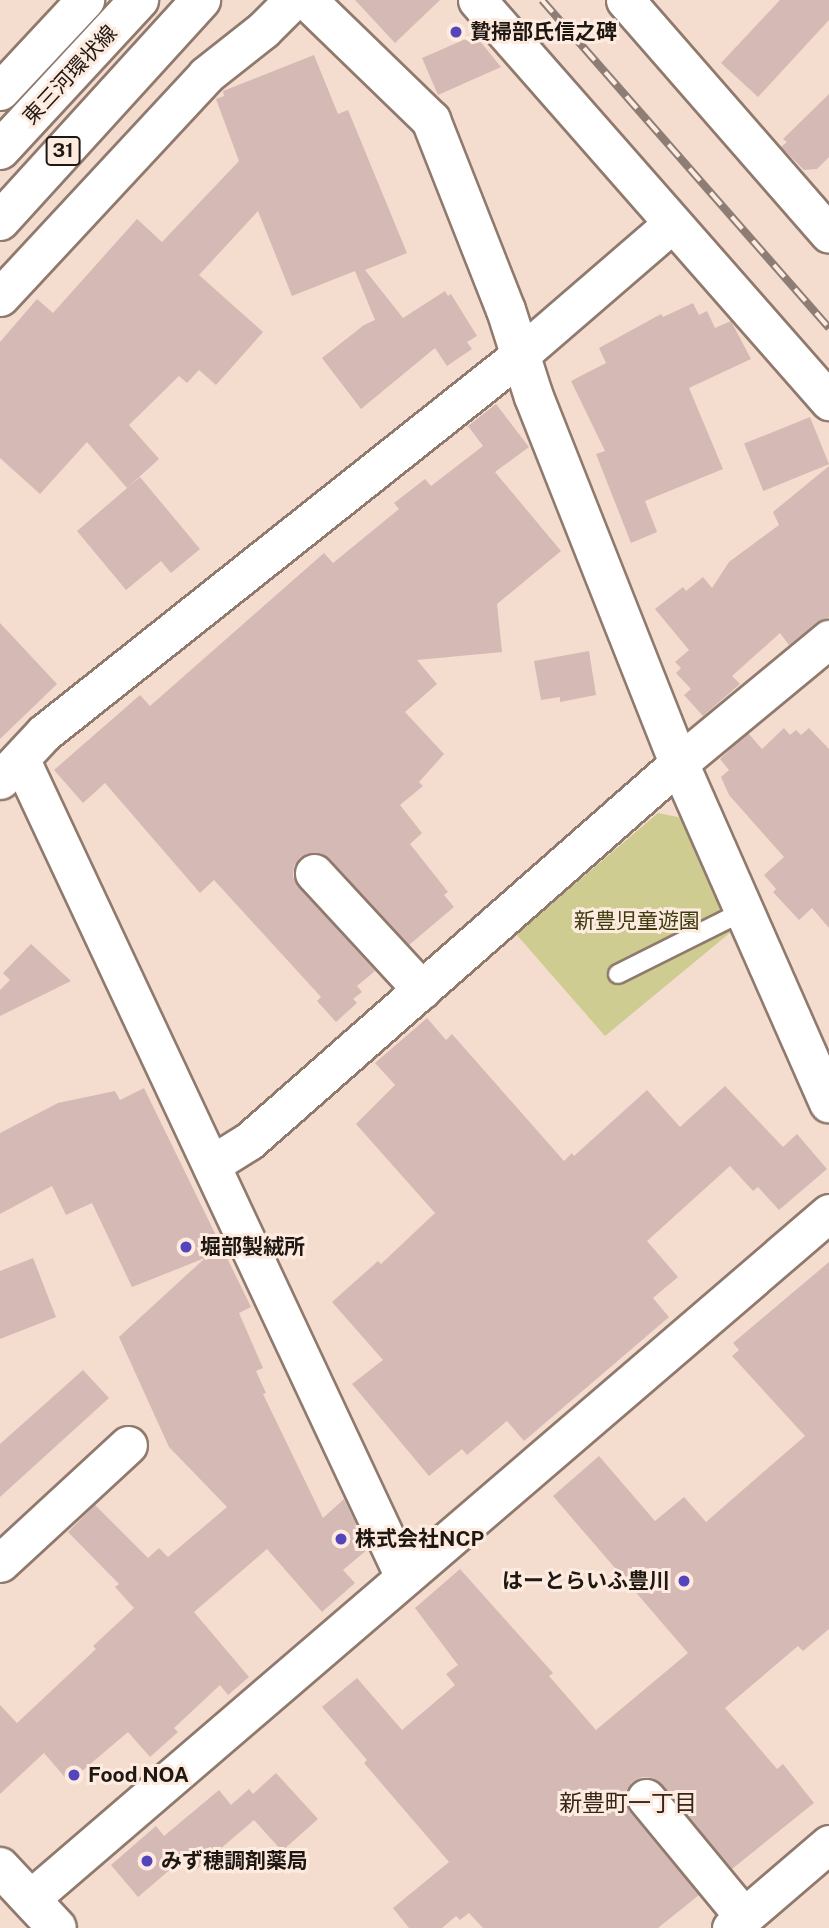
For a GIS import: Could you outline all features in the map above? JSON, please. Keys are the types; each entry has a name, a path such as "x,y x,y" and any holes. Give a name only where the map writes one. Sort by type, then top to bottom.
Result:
{"street":[{"path":"0,91 85,0"},
{"name":"東三河環状線","path":"0,150 139,0"},
{"name":"31","path":"0,221 201,0"},
{"path":"0,297 206,75 263,30 293,0"},
{"path":"307,0 430,120 506,310 520,355 679,763 829,1103"},
{"path":"477,0 829,401"},
{"path":"625,0 822,210"},
{"path":"404,1577 212,1164 10,770 44,733 520,355 672,224"},
{"path":"212,1164 249,1140 679,763 829,639"},
{"path":"314,873 422,990"},
{"path":"30,1899 829,1213"},
{"path":"0,1563 128,1444"},
{"path":"646,1798 737,1922 829,1844"},
{"path":"0,1867 57,1928"}],"lane":[{"path":"618,974 744,911"}],"green space":[{"name":"新豊児童遊園","path":"658,813 688,819 737,927 605,1036 516,934"}],"building":[{"path":"355,0 440,0 395,43"},
{"path":"780,0 829,0 829,20 758,97 721,63"},
{"path":"475,35 501,67 438,95 422,58"},
{"path":"314,55 338,114 348,110 407,253 365,270 403,318 445,291 448,296 451,294 477,336 467,342 472,349 447,366 435,348 361,409 322,358 364,325 375,320 355,271 292,296 258,211 199,275 263,332 216,385 199,370 187,383 179,376 129,425 159,459 127,488 87,442 40,494 0,458 0,342 37,299 53,313 137,219 162,242 239,161 216,99 224,96 223,91"},
{"path":"829,94 829,157 817,169 804,170 781,147 787,142 783,139"},
{"path":"693,303 699,315 707,311 715,328 731,321 751,359 689,388 723,469 645,501 657,532 631,543 596,454 605,451 571,381 606,363 599,348 661,314 663,317"},
{"path":"496,404 529,447 495,472 561,551 497,604 502,652 417,660 437,684 405,712 444,754 419,782 423,786 400,805 422,833 410,844 448,892 444,895 454,907 409,945 329,858 320,853 309,853 300,857 294,866 293,877 299,887 375,971 357,986 362,992 353,999 357,1003 336,1022 317,1001 321,997 214,880 200,893 105,783 83,803 54,770 140,695 150,706 324,553 333,563 399,509 394,503 425,479 431,486 483,446 468,426"},
{"path":"810,417 829,464 763,491 744,444"},
{"path":"829,466 829,617 816,623 789,645 780,633 732,676 740,684 703,716 684,695 691,689 676,673 681,668 675,662 689,650 655,609 683,587 686,591 703,577 712,588 729,562 779,525 773,512"},
{"path":"140,477 200,549 171,573 161,561 126,590 77,531"},
{"path":"0,623 57,684 0,739"},
{"path":"589,651 596,695 560,702 560,697 541,700 534,661"},
{"path":"784,728 790,735 796,730 801,735 809,728 829,749 829,928 812,908 799,920 773,892 776,889 764,875 784,857 729,795 721,777 729,770 720,759 748,733 762,749"},
{"path":"31,944 71,981 0,1016 0,990 10,980 3,973"},
{"path":"427,1018 446,1040 452,1034 564,1161 572,1153 574,1156 647,1090 680,1127 725,1086 783,1147 797,1134 827,1169 779,1210 758,1187 753,1191 730,1166 647,1241 678,1277 653,1298 669,1317 524,1441 507,1421 467,1455 462,1449 429,1476 352,1384 383,1360 332,1302 378,1261 381,1264 435,1213 356,1124 395,1085 375,1063"},
{"path":"144,1088 251,1307 239,1313 263,1368 256,1371 266,1393 263,1394 323,1518 344,1499 368,1549 343,1570 355,1583 322,1612 267,1549 194,1612 249,1677 228,1695 220,1685 174,1728 178,1732 150,1757 128,1732 69,1782 44,1753 0,1794 0,1705 17,1723 96,1649 93,1646 134,1608 115,1587 119,1584 68,1532 95,1505 148,1558 159,1548 168,1557 227,1507 169,1447 119,1337 205,1258 132,1287 92,1203 66,1215 52,1186 0,1214 0,1133 58,1103 115,1091 120,1100"},
{"path":"33,1258 56,1317 0,1339 0,1271"},
{"path":"829,1262 829,1629 803,1651 798,1646 725,1708 777,1769 783,1764 814,1803 732,1869 662,1785 653,1778 642,1777 632,1782 626,1791 625,1801 629,1811 699,1895 658,1928 483,1928 469,1913 460,1920 456,1916 442,1928 409,1928 393,1908 449,1862 364,1763 367,1760 322,1707 357,1678 402,1730 455,1685 446,1674 458,1665 415,1608 460,1569 553,1673 549,1676 596,1730 688,1653 553,1496 599,1456 655,1521 684,1497 706,1522 805,1436 732,1356 739,1350 733,1343"},
{"path":"83,1370 109,1398 0,1497 0,1444"},
{"path":"276,1773 318,1819 282,1851 254,1820 197,1869 186,1856 138,1897 111,1865 156,1826 164,1836 219,1790 231,1805 249,1789 253,1794"}],"railway":[{"path":"542,0 829,328"}],"place":[{"name":"贄掃部氏信之碑","path":"456,32"},
{"name":"堀部製絨所","path":"186,1247"},
{"name":"株式会社NCP","path":"341,1539"},
{"name":"はーとらいふ豊川","path":"684,1581"},
{"name":"Food NOA","path":"74,1775"},
{"name":"みず穂調剤薬局","path":"147,1861"}],"district":[{"name":"新豊町一丁目","path":"628,1803"}]}
